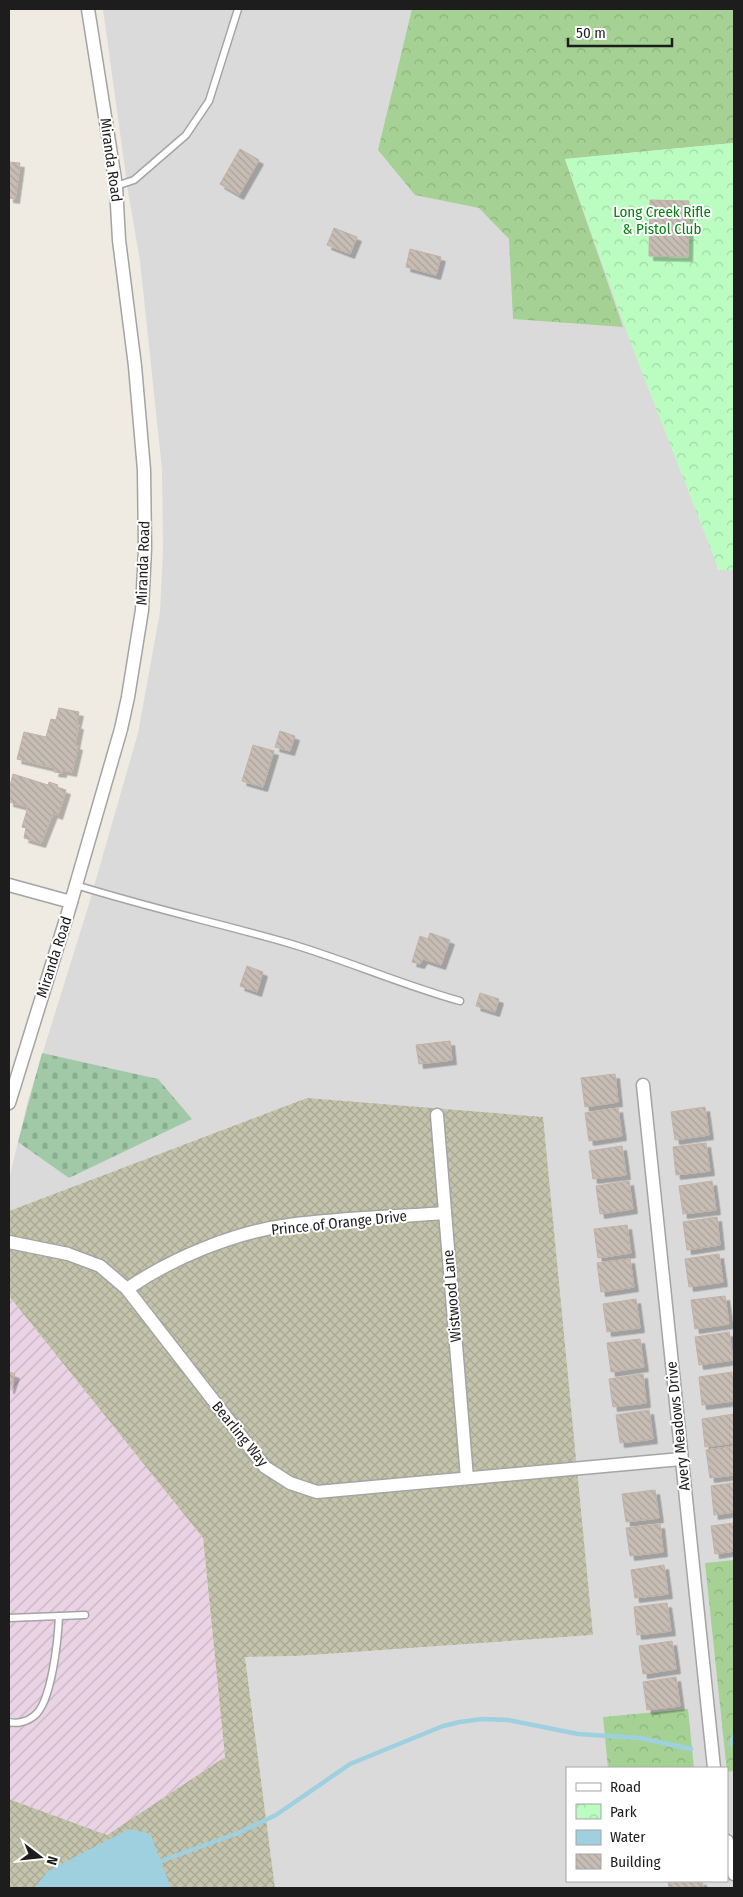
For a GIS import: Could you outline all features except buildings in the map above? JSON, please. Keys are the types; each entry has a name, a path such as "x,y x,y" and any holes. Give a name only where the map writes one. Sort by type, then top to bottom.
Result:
{"street":[{"name":"Miranda Road","path":"9,1103 76,885 128,697 142,610 144,581 142,436 120,240 116,186 88,9"},
{"path":"9,885 71,902"},
{"name":"Avery Meadows Drive","path":"643,1085 714,1767"},
{"name":"Wistwood Lane","path":"436,1115 467,1478"},
{"name":"Prince of Orange Drive","path":"127,1289 155,1270 233,1238 288,1225 445,1213"},
{"name":"Bearling Way","path":"9,1242 68,1254 100,1266 127,1289 265,1468 290,1483 317,1492 681,1458"},
{"path":"728,1846 734,1874"}],"lane":[{"path":"116,186 134,180 190,128 209,101 238,9"},
{"path":"76,885 128,901 288,943 360,967 420,990 460,1001"},
{"path":"9,1618 85,1614"},
{"path":"9,1722 16,1723 27,1720 35,1716 40,1710 50,1679 59,1616"}],"shaded area":[{"path":"103,9 600,9 718,570 734,570 734,1888 275,1888 245,1657 297,1656 593,1635 307,1098 9,1211 9,1179 28,1100 89,904 138,733 160,612 163,550 162,469 140,261 128,191"},
{"path":"307,1098 543,1117 593,1635 297,1656 245,1657 275,1888 9,1888 9,1799 107,1835 225,1757 203,1538 9,1296 9,1211"},
{"path":"9,1296 203,1538 225,1757 107,1835 9,1799"}],"green space":[{"path":"412,9 734,9 734,143 565,159 623,327 513,319 509,239 479,208 415,195 378,150"},
{"name":"Long Creek Rifle & Pistol Club","path":"734,143 734,570 719,570 631,344 565,159"},
{"path":"42,1053 158,1079 192,1119 69,1178 18,1142"},
{"path":"734,1560 734,1771 728,1772 726,1767 705,1563"},
{"path":"688,1709 694,1767 608,1767 603,1717"}],"water":[{"path":"129,1829 148,1833 151,1836 171,1888 34,1888 48,1871"}],"waterway":[{"path":"161,1861 238,1833 276,1815 350,1764 443,1726 460,1722 482,1719 508,1720 578,1734 640,1738 691,1749"},
{"path":"731,1744 734,1735"}]}
